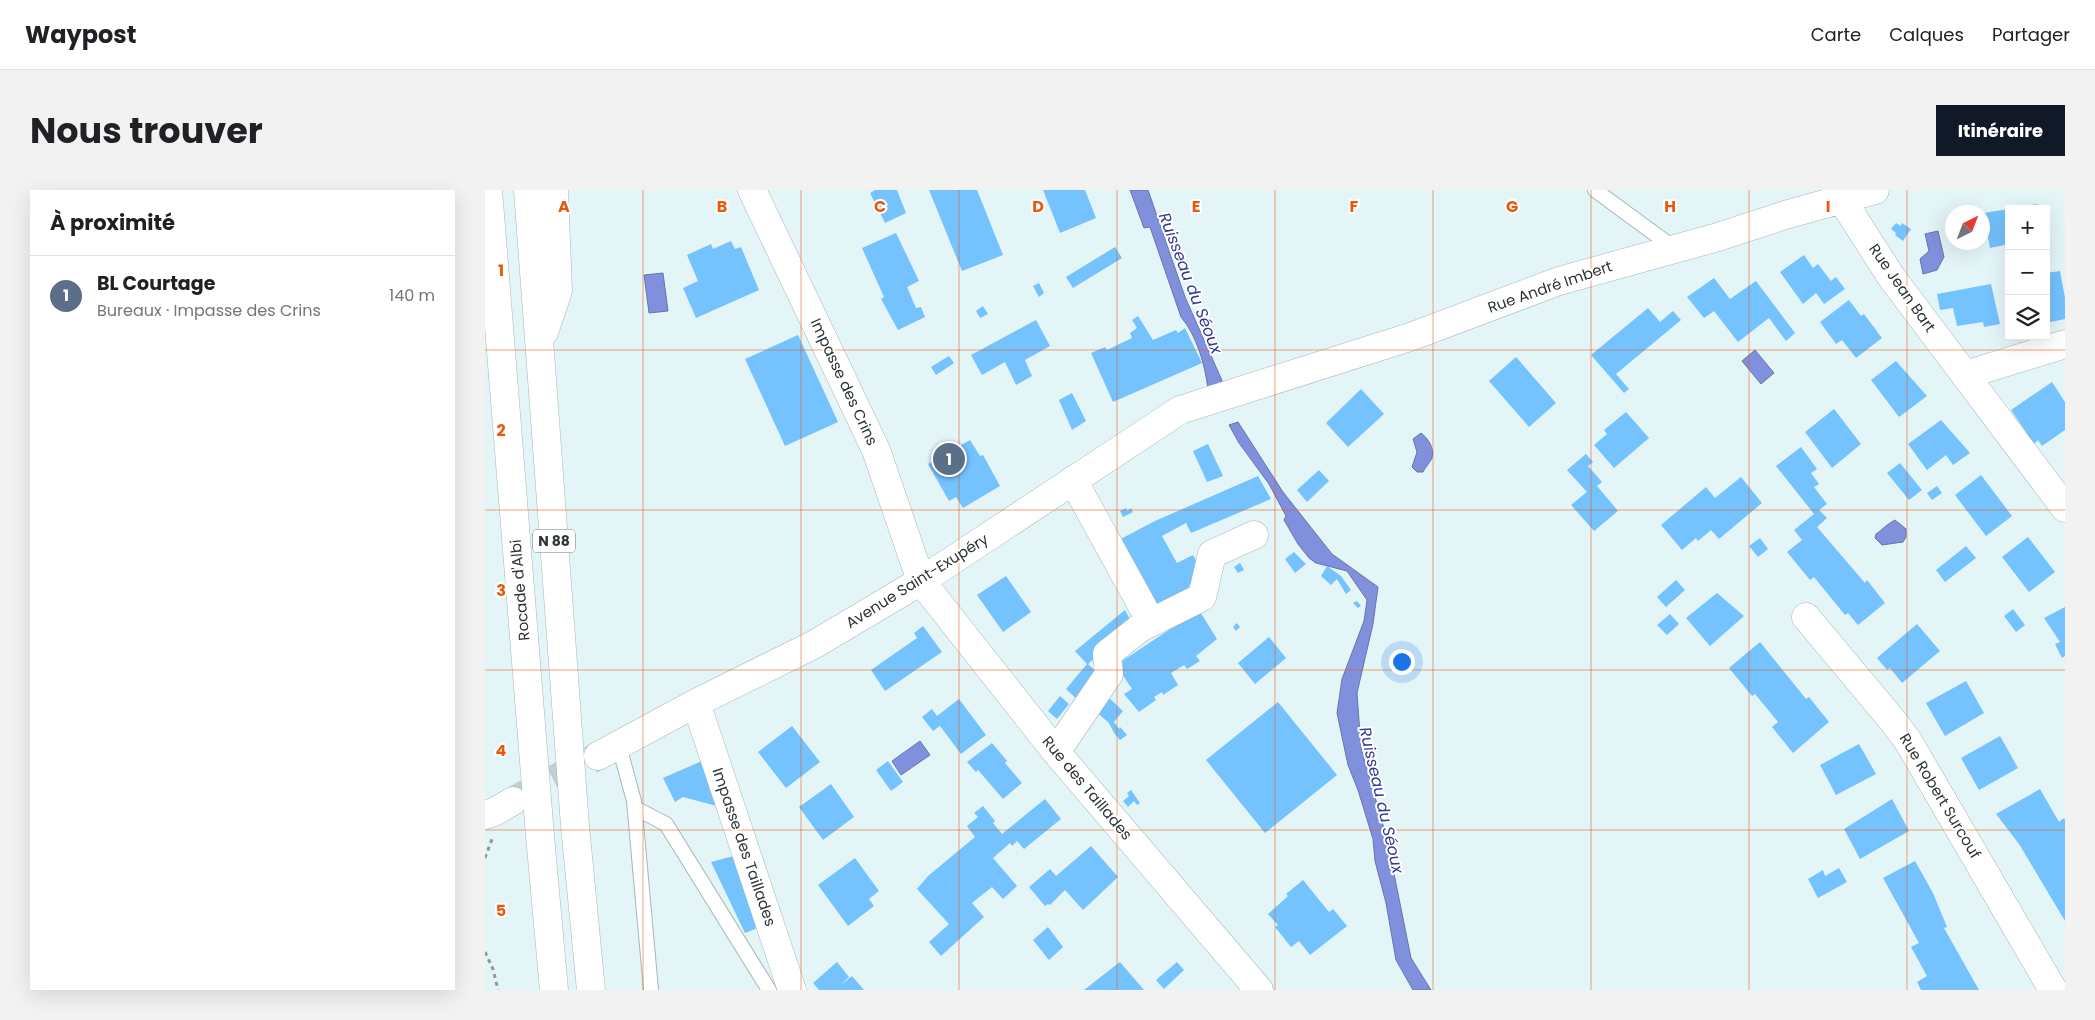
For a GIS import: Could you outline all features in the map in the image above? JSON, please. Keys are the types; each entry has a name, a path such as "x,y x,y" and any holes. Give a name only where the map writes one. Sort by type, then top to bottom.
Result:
{"main road":[{"name":"Rocade d'Albi","path":"488,190 554,990"},
{"name":"N 88","path":"528,190 573,798 591,990"},
{"path":"540,342 558,291 554,190"},
{"name":"Impasse des Crins","path":"752,190 876,450 921,581"},
{"name":"Rue André Imbert","path":"1228,394 1410,337 1559,281 1846,196 1875,190"},
{"name":"Rue Jean Bart","path":"1846,196 1892,278 2065,508"},
{"path":"1965,375 2065,344"},
{"name":"Avenue Saint-Exupéry","path":"609,751 696,703 815,644 921,581 1180,410 1228,394"},
{"path":"1073,480 1151,622"},
{"path":"1056,752 1109,674 1107,654 1140,628 1202,597 1213,554 1253,535"},
{"name":"Rue des Taillades","path":"921,581 1056,752 1259,990"},
{"name":"Rue Robert Surcouf","path":"1806,617 1893,720 1908,741 2053,990"},
{"name":"Impasse des Taillades","path":"696,703 792,990"}],"lane":[{"path":"1595,190 1675,248"},
{"path":"609,751 635,808 651,990"},
{"path":"635,808 666,824 769,990"}],"path":[{"path":"485,952 493,969 498,990"}],"water":[{"path":"1130,190 1148,190 1185,297 1224,385 1208,389 1205,370 1196,342 1181,317 1150,227 1144,228"},
{"path":"1938,231 1944,257 1937,270 1923,274 1920,259 1929,251 1925,234"},
{"path":"663,273 668,311 649,313 644,275"},
{"path":"1755,350 1774,373 1761,384 1742,361"},
{"path":"1238,422 1283,492 1332,554 1378,587 1373,624 1357,693 1361,748 1387,839 1411,958 1431,990 1413,990 1396,960 1386,903 1375,861 1373,839 1348,765 1337,713 1342,679 1364,621 1367,600 1347,571 1316,563 1309,558 1298,544 1284,520 1286,516 1269,484 1239,443 1229,425"},
{"path":"1421,433 1430,444 1433,455 1423,472 1417,472 1412,467 1417,452 1413,439"},
{"path":"1895,520 1906,529 1906,537 1903,542 1882,545 1875,538 1876,534"},
{"path":"920,741 930,755 901,775 892,761"}],"building":[{"path":"875,190 897,190 906,213 885,223 870,193"},
{"path":"929,190 977,190 1003,255 962,271"},
{"path":"1043,190 1085,190 1096,218 1060,233"},
{"path":"2005,210 2005,245 1990,248 1990,212"},
{"path":"1896,223 1901,226 1902,223 1911,229 1903,241 1891,229"},
{"path":"896,233 919,281 907,287 916,308 921,307 925,317 898,330 881,299 884,297 862,248"},
{"path":"731,241 735,249 741,247 759,290 696,318 683,288 698,281 687,255 711,244 713,249"},
{"path":"1115,247 1122,258 1073,288 1066,277"},
{"path":"1804,255 1813,268 1818,264 1831,281 1836,277 1845,289 1824,304 1816,293 1803,304 1780,272"},
{"path":"2060,271 2065,298 2065,319 2050,322 2050,295 2050,272"},
{"path":"1714,278 1730,299 1756,281 1795,333 1786,341 1769,318 1738,342 1714,311 1704,318 1687,297"},
{"path":"1039,283 1044,293 1039,297 1033,286"},
{"path":"1991,284 2000,324 1984,327 1983,322 1957,326 1953,308 1940,310 1937,294"},
{"path":"1849,300 1861,316 1864,314 1882,338 1856,358 1842,340 1836,344 1820,322"},
{"path":"983,306 988,314 980,318 976,311"},
{"path":"1648,308 1660,322 1673,311 1681,320 1616,374 1629,389 1624,393 1591,355"},
{"path":"1138,316 1153,340 1176,330 1178,333 1185,328 1202,363 1113,402 1091,353 1105,347 1107,350 1132,338 1130,333 1137,328 1132,320"},
{"path":"1036,320 1050,346 1025,360 1032,376 1016,385 1005,362 982,375 971,355"},
{"path":"798,335 838,422 785,446 745,359"},
{"path":"949,356 954,363 936,375 931,367"},
{"path":"1516,357 1556,403 1529,427 1489,381"},
{"path":"1896,361 1927,396 1899,417 1871,380"},
{"path":"2052,382 2065,402 2065,430 2042,446 2038,440 2034,444 2011,410"},
{"path":"1361,389 1384,414 1348,447 1326,423"},
{"path":"1072,393 1086,421 1072,430 1059,400"},
{"path":"1834,409 1861,444 1832,468 1805,432"},
{"path":"1626,412 1649,438 1614,468 1594,445 1607,434 1604,430"},
{"path":"1941,420 1970,453 1953,465 1946,455 1927,470 1908,444"},
{"path":"970,440 980,456 983,455 1000,486 963,508 956,497 949,501 928,464"},
{"path":"1208,444 1223,476 1207,482 1193,451"},
{"path":"1801,447 1817,469 1811,473 1819,484 1814,487 1827,504 1819,510 1827,518 1817,527 1865,583 1867,580 1885,603 1858,625 1848,613 1845,615 1814,577 1810,580 1787,552 1802,540 1794,530 1814,514 1776,466"},
{"path":"1586,454 1593,462 1588,466 1602,482 1597,486 1618,511 1594,531 1571,505 1587,492 1567,470"},
{"path":"1900,463 1922,490 1909,500 1887,473"},
{"path":"1319,470 1329,481 1307,502 1297,490"},
{"path":"1981,475 2012,516 1986,536 1955,495"},
{"path":"1258,476 1271,499 1191,533 1186,523 1162,536 1177,563 1193,555 1205,577 1189,585 1193,594 1159,612 1144,580 1141,576 1132,580 1113,543 1155,521"},
{"path":"1741,477 1762,503 1719,539 1711,530 1698,541 1696,538 1682,550 1661,525 1706,487 1715,498"},
{"path":"1937,486 1942,493 1932,500 1927,493"},
{"path":"1126,508 1127,511 1131,508 1133,512 1123,517 1120,511"},
{"path":"2028,537 2055,572 2029,592 2002,557"},
{"path":"1760,538 1768,549 1758,557 1749,546"},
{"path":"1966,546 1976,558 1945,582 1936,570"},
{"path":"1294,552 1306,564 1295,573 1285,559"},
{"path":"1240,563 1244,570 1238,573 1234,567"},
{"path":"1327,566 1341,576 1351,590 1346,594 1337,579 1331,585 1321,576"},
{"path":"1006,576 1031,612 1003,632 977,595"},
{"path":"1676,580 1685,590 1666,607 1657,597"},
{"path":"1717,593 1744,616 1710,646 1686,618"},
{"path":"1357,601 1361,606 1358,608 1353,603"},
{"path":"2065,607 2065,656 2062,658 2055,644 2060,642 2044,618"},
{"path":"2013,609 2025,625 2016,632 2004,616"},
{"path":"1125,610 1133,625 1088,664 1101,676 1082,704 1066,689 1087,664 1075,651"},
{"path":"1199,610 1217,639 1196,656 1200,661 1187,669 1184,665 1171,673 1178,685 1163,695 1162,692 1154,697 1156,700 1139,712 1124,694 1132,689 1116,665"},
{"path":"1670,614 1679,624 1667,635 1657,625"},
{"path":"1237,623 1240,627 1236,631 1233,627"},
{"path":"1917,624 1940,651 1902,683 1890,668 1887,670 1877,658"},
{"path":"923,626 942,652 885,691 871,670 917,638 914,633"},
{"path":"1269,637 1286,658 1255,684 1238,663"},
{"path":"1760,642 1806,699 1809,697 1829,722 1793,753 1772,727 1778,722 1755,694 1752,696 1729,668"},
{"path":"1966,681 1984,713 1945,736 1926,703"},
{"path":"1106,695 1123,711 1114,722 1127,735 1120,740 1109,723 1094,710"},
{"path":"1060,696 1069,704 1057,719 1048,711"},
{"path":"959,699 986,735 961,754 940,726 933,731 922,717 932,709 937,716"},
{"path":"1278,702 1337,775 1265,833 1206,760"},
{"path":"792,726 820,762 786,788 758,752"},
{"path":"2000,736 2018,768 1979,790 1961,758"},
{"path":"992,743 1007,761 1005,763 1022,783 1003,799 978,770 976,772 967,762"},
{"path":"1859,744 1876,774 1836,795 1820,765"},
{"path":"711,757 728,809 683,797 675,802 663,778"},
{"path":"888,761 903,782 891,791 876,770"},
{"path":"831,784 854,817 823,840 799,807"},
{"path":"2040,789 2059,822 2064,818 2065,820 2065,921 2019,844 1996,814"},
{"path":"1131,790 1140,803 1137,805 1134,801 1128,807 1123,801 1129,796 1127,793"},
{"path":"1045,799 1061,819 1024,849 1017,841 1012,846 1010,843 993,858 1017,886 1003,899 992,887 972,903 984,917 941,956 929,942 949,924 917,889 928,876 975,837 967,826 978,817 974,813 983,806 995,821 993,823 1002,834"},
{"path":"1892,799 1909,831 1860,859 1844,829"},
{"path":"1091,846 1118,877 1083,910 1065,890 1050,905 1045,906 1029,887 1050,869 1056,876"},
{"path":"741,854 765,925 745,933 711,862"},
{"path":"855,858 879,891 869,899 874,906 848,926 818,885"},
{"path":"1915,861 1933,893 1947,927 1944,928 1979,990 1921,990 1917,982 1927,976 1911,947 1919,943 1883,878"},
{"path":"1839,868 1847,882 1818,898 1808,879 1823,870 1825,876"},
{"path":"1303,880 1329,912 1333,909 1347,926 1310,955 1299,941 1291,947 1275,927 1278,925 1268,914 1288,896 1286,894"},
{"path":"1048,927 1063,947 1049,960 1033,940"},
{"path":"837,962 849,977 840,986 852,976 864,990 819,990 813,983"},
{"path":"1120,962 1144,990 1084,990"},
{"path":"1177,962 1184,970 1164,989 1156,980"}],"tunnel":[{"path":"516,799 598,756"}],"place":[{"name":"BL Courtage","path":"949,459"}],"water label":[{"name":"Ruisseau du Séoux","path":"1191,283"},
{"name":"Ruisseau du Séoux","path":"1382,800"}]}
